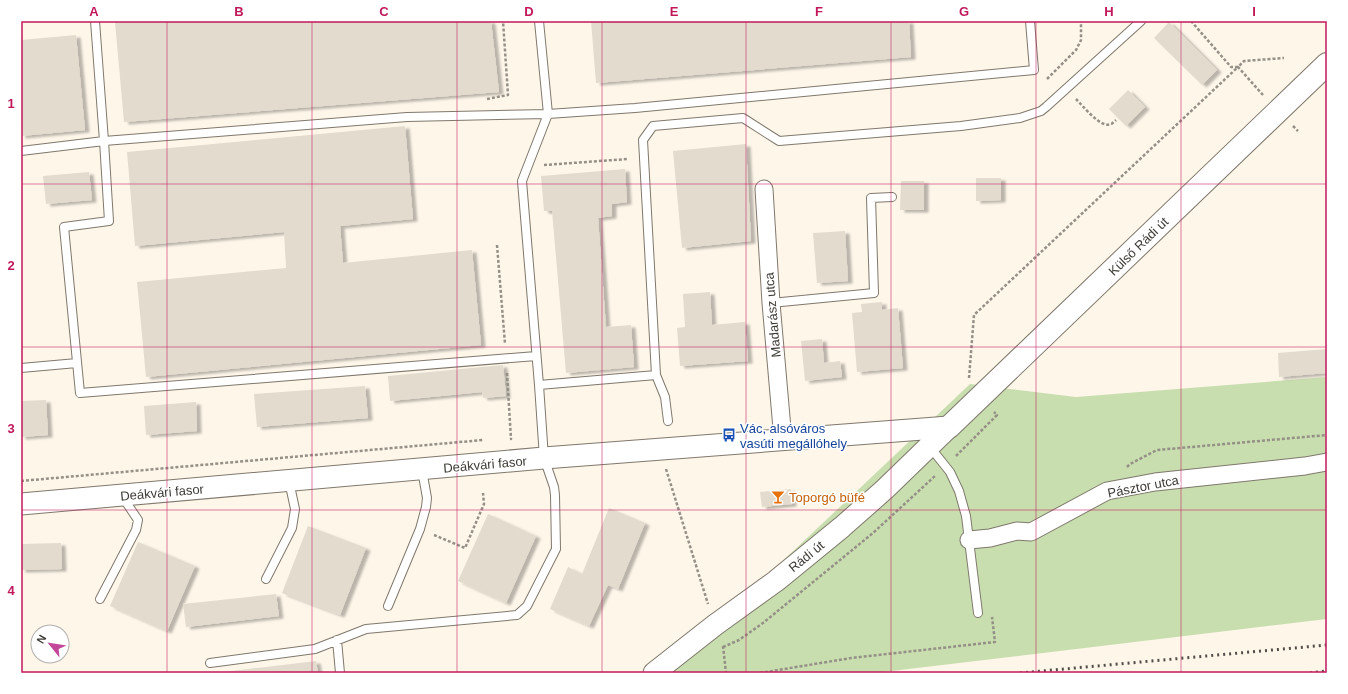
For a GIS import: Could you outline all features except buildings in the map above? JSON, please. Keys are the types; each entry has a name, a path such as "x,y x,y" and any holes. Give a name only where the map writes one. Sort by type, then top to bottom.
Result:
{"main road":[{"name":"Külső Rádi út","path":"949,428 1327,64"}],"street":[{"name":"Madarász utca","path":"764,189 771,303 783,440"},
{"name":"Deákvári fasor","path":"21,504 544,458 949,428"},
{"name":"Rádi út","path":"654,673 715,625 776,581 842,527 930,448 949,428"},
{"name":"Pásztor utca","path":"969,540 990,538 1017,531 1030,532 1107,491 1155,482 1305,466 1327,462"}],"lane":[{"path":"95,21 109,221 64,227 80,393 536,356"},
{"path":"210,663 315,649 366,629 517,615 527,606 556,549 555,496 554,487 544,458 522,181 548,114 539,21"},
{"path":"21,151 104,142 407,117 548,114 635,108 1034,70 1030,21"},
{"path":"668,421 665,397 656,375 643,140 654,126 743,118 779,141 961,126 1020,118 1041,111 1140,21"},
{"path":"771,303 874,293 870,198 892,197"},
{"path":"21,368 77,363"},
{"path":"539,385 656,375"},
{"path":"930,448 950,472 959,491 966,516 978,613"},
{"path":"388,606 420,529 428,498 422,469"},
{"path":"266,579 292,528 295,510 289,480"},
{"path":"100,599 136,530 138,520 122,495"},
{"path":"337,640 340,673"}],"path":[{"path":"484,100 508,95 503,21"},
{"path":"1190,21 1231,67 1238,67 1244,61 1284,58"},
{"path":"1066,89 1100,122 1106,125 1111,124 1116,120"},
{"path":"542,165 628,159"},
{"path":"497,245 511,439"},
{"path":"1107,491 1130,464 1157,450 1327,435"},
{"path":"21,481 458,442"},
{"path":"660,450 723,647 726,673"},
{"path":"420,529 465,548 484,504 483,493"},
{"path":"760,673 851,658 995,642 992,611"}],"green space":[{"path":"1327,377 1327,619 875,673 661,673 715,625 970,384 1076,397"}],"railway":[{"path":"1020,673 1327,645"},
{"path":"1310,673 1327,671"}],"place":[{"name":"Vác, alsóváros vasúti megállóhely","path":"729,435"},
{"name":"Toporgó büfé","path":"778,497"}]}
